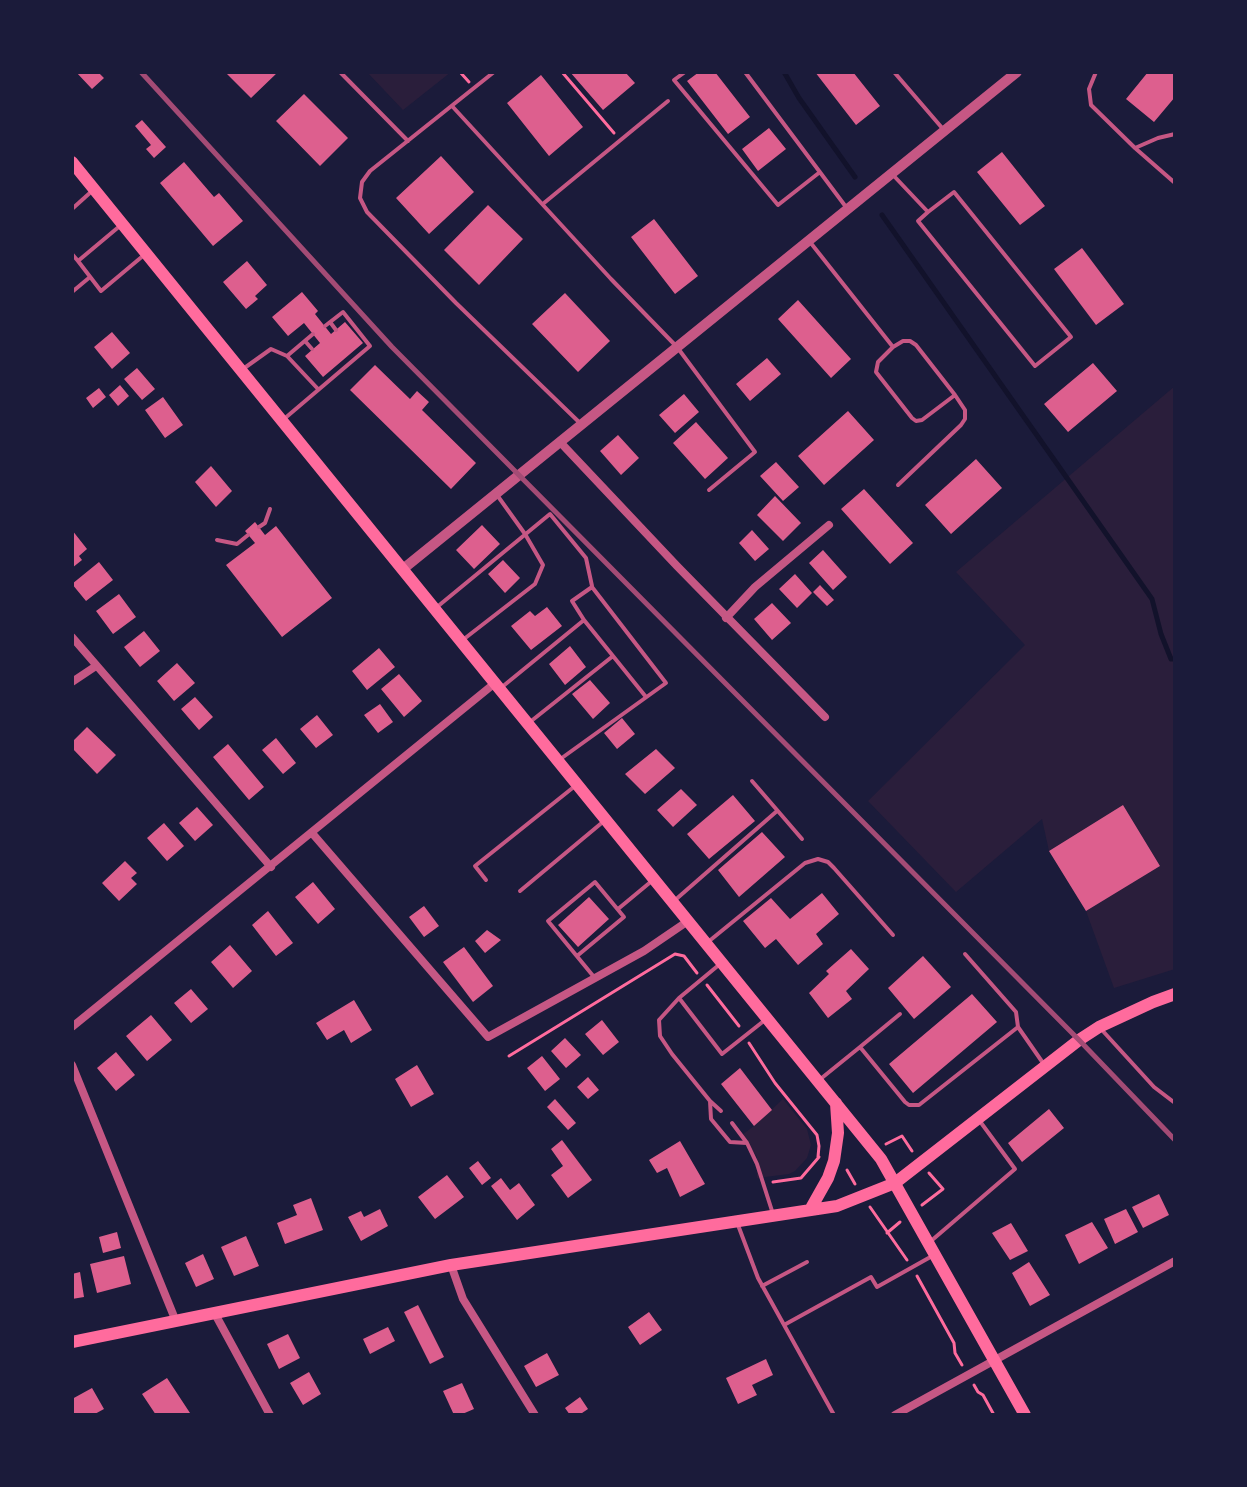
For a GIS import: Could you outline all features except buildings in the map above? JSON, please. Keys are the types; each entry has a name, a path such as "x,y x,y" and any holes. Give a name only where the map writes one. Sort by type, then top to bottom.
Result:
{"main road":[{"path":"72,162 881,1159 1025,1415"},
{"path":"72,1342 451,1265 837,1206 895,1183 1045,1065 1099,1027 1175,994"},
{"path":"810,1210 834,1161 838,1133 836,1103"}],"street":[{"path":"403,569 1017,72"},
{"path":"560,442 726,618 825,717"},
{"path":"726,618 755,587 829,525"},
{"path":"72,637 271,867"},
{"path":"72,682 96,666"},
{"path":"72,1027 498,686"},
{"path":"312,833 488,1037 644,951 688,921"},
{"path":"72,1065 175,1319"},
{"path":"895,1415 1175,1261"},
{"path":"451,1265 463,1299 535,1415"},
{"path":"214,1312 270,1415"}],"lane":[{"path":"340,72 408,141"},
{"path":"494,72 365,177 360,192 365,209 456,303 581,424"},
{"path":"685,72 674,80 778,205 820,172"},
{"path":"745,72 848,209"},
{"path":"894,72 944,131"},
{"path":"1096,72 1089,89 1091,105 1175,183"},
{"path":"543,204 668,101"},
{"path":"452,106 677,347 755,452 709,490"},
{"path":"1135,148 1175,134"},
{"path":"891,173 928,212"},
{"path":"72,209 94,189"},
{"path":"954,192 1071,337 1035,366 918,221 928,212 954,192"},
{"path":"78,261 122,224"},
{"path":"809,240 893,347"},
{"path":"72,254 101,291 146,254"},
{"path":"72,292 90,277"},
{"path":"282,420 370,346 343,312 327,324 336,330"},
{"path":"287,356 313,334"},
{"path":"305,341 312,349"},
{"path":"898,485 963,423 965,410 955,395 916,345 910,341 893,347 878,362 876,372 914,420 922,420 955,395"},
{"path":"242,371 271,349 287,356 318,390"},
{"path":"354,350 359,355"},
{"path":"331,370 336,375"},
{"path":"461,641 535,584 543,565 495,493"},
{"path":"259,527 265,523 270,509"},
{"path":"435,609 550,514 586,558 592,587 666,683 558,761"},
{"path":"217,540 237,544 248,535"},
{"path":"592,587 572,601 646,697"},
{"path":"498,686 584,620"},
{"path":"529,723 613,656"},
{"path":"752,781 802,839"},
{"path":"486,880 475,866 577,784"},
{"path":"673,902 777,811"},
{"path":"520,891 606,819"},
{"path":"706,943 805,863 818,859 834,868 893,935"},
{"path":"618,909 654,879"},
{"path":"577,956 624,917 595,882 548,921 595,978"},
{"path":"965,954 1016,1012 1018,1027 1045,1065"},
{"path":"721,1111 672,1054 660,1036 659,1020 679,998 722,962"},
{"path":"679,998 722,1054 767,1018"},
{"path":"818,1081 900,1014"},
{"path":"860,1047 905,1102 919,1105 1018,1027"},
{"path":"1099,1027 1144,1076 1175,1103"},
{"path":"710,1101 711,1119 730,1142 747,1143"},
{"path":"784,1325 871,1277 877,1287 912,1267 1015,1169 977,1118"},
{"path":"732,1123 757,1164 774,1216"},
{"path":"737,1222 762,1286 834,1415"},
{"path":"762,1286 807,1262"}],"path":[{"path":"562,72 620,141"},
{"path":"509,1056 675,954 684,956 734,1018 775,1083 817,1135 818,1157 801,1178 764,1184"},
{"path":"818,1157 834,1161"},
{"path":"887,1233 912,1267 954,1343 955,1353 994,1415"}],"shaded area":[{"path":"367,72 451,72 403,110"},
{"path":"1175,386 1175,969 1114,988 1086,911 1160,866 1123,805 1049,851 1042,819 956,892 868,801 1025,645 956,572"},
{"path":"783,1099 807,1129 811,1145 807,1158 789,1174 757,1178 757,1157 742,1135"}],"waterway":[{"path":"784,72 855,177"},
{"path":"882,215 1152,599 1161,634 1171,659 1175,659"}],"railway":[{"path":"141,72 392,347 1175,1140"}]}
